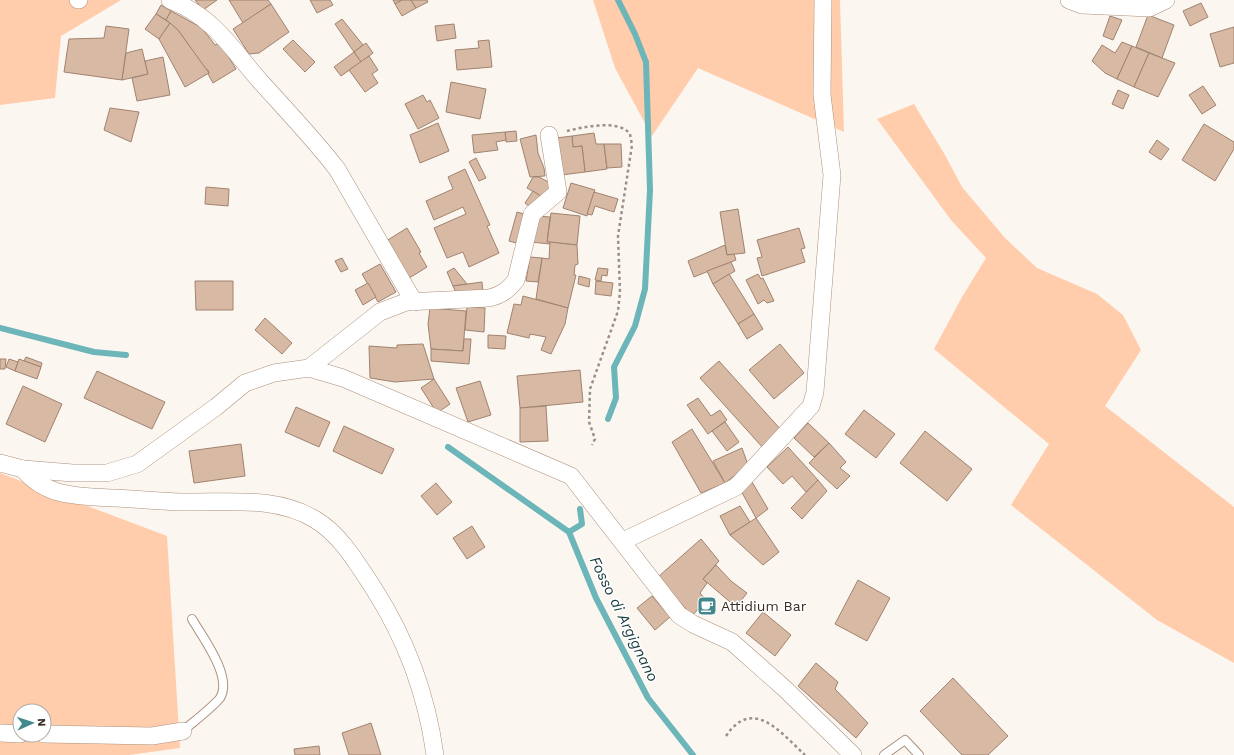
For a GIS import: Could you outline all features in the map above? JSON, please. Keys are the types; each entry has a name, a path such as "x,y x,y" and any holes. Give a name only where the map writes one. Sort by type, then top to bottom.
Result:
{"street":[{"path":"170,0 201,16 217,29 259,80 325,154 337,169 414,302"},
{"path":"623,541 736,487 811,406 815,392 832,175 822,95 823,0"},
{"path":"1070,0 1082,5 1149,8 1166,0"},
{"path":"309,368 380,312 406,302 489,298 501,295 509,288 516,280 532,214 558,192 549,135"},
{"path":"0,463 23,469 73,473 107,473 137,464 216,407 245,383 274,373 309,368 343,378 571,476 679,615 693,624 732,642 784,688 853,755"},
{"path":"23,469 32,480 48,489 73,496 181,502 244,501 295,509 318,520 346,547 382,603 412,663 432,730 435,755"},
{"path":"52,734 152,736 183,731"},
{"path":"0,733 12,734"}],"lane":[{"path":"183,731 220,698 224,684 220,669 192,619"},
{"path":"884,755 905,740 919,755"}],"path":[{"path":"549,135 579,128 604,126 627,130 631,139 631,155 618,236 620,292 618,311 590,389 589,422 595,438 592,445"},
{"path":"726,736 733,725 742,720 754,717 764,720 774,726 805,755"}],"shaded area":[{"path":"0,0 121,0 61,36 55,98 0,105"},
{"path":"593,0 840,0 844,132 698,68 652,136 615,68"},
{"path":"914,104 945,155 962,187 1005,238 1037,268 1097,294 1123,315 1141,350 1105,406 1234,507 1234,663 1157,620 1011,505 1049,444 934,349 962,297 986,258 951,220 877,119"},
{"path":"0,473 167,536 180,748 129,755 0,755"}],"building":[{"path":"195,0 217,0 203,10"},
{"path":"229,0 268,0 271,4 243,23"},
{"path":"310,0 330,0 333,5 317,13"},
{"path":"393,0 402,0 395,4"},
{"path":"402,0 411,0 416,8 402,16 395,4"},
{"path":"411,0 427,0 428,2 416,8"},
{"path":"1201,3 1208,17 1190,26 1183,11"},
{"path":"271,4 289,32 259,53 249,54 233,29"},
{"path":"161,5 171,11 166,20 156,14"},
{"path":"171,11 202,28 215,45 220,43 236,69 213,83 208,74 208,70 206,70 178,30 166,20"},
{"path":"156,14 170,23 159,39 145,29"},
{"path":"1148,15 1174,25 1162,58 1136,47"},
{"path":"1110,16 1122,20 1113,40 1103,36"},
{"path":"342,19 363,45 354,52 335,24"},
{"path":"170,23 178,30 209,73 185,87 159,39"},
{"path":"454,24 456,38 437,41 435,26"},
{"path":"106,26 129,29 122,80 64,72 69,39 104,38"},
{"path":"1234,27 1234,63 1220,67 1210,34"},
{"path":"293,40 315,62 305,72 283,49"},
{"path":"489,40 492,67 457,70 455,50 479,48 478,41"},
{"path":"1122,42 1132,46 1117,79 1105,73 1092,61 1102,45 1115,53"},
{"path":"366,43 373,53 361,62 354,52"},
{"path":"1132,46 1149,53 1134,87 1117,79"},
{"path":"142,49 148,74 122,80 126,53"},
{"path":"354,52 361,62 341,76 334,67"},
{"path":"1149,53 1175,63 1158,97 1134,87"},
{"path":"369,56 378,70 372,74 378,83 365,92 349,70"},
{"path":"163,57 170,95 137,101 132,78 148,74 145,61"},
{"path":"451,82 486,89 480,119 446,112"},
{"path":"1203,86 1216,105 1202,114 1189,95"},
{"path":"1118,90 1129,95 1123,109 1112,104"},
{"path":"423,95 427,102 430,100 439,118 418,129 405,104"},
{"path":"110,108 139,112 131,142 104,130"},
{"path":"438,123 449,151 420,163 410,135"},
{"path":"1204,124 1234,142 1234,149 1215,181 1182,160"},
{"path":"516,131 517,141 506,142 505,132"},
{"path":"505,132 506,140 496,142 498,150 474,153 472,135"},
{"path":"594,133 596,144 604,144 607,169 585,172 582,146 573,147 572,136"},
{"path":"536,135 538,153 544,168 545,176 530,177 520,139"},
{"path":"572,136 573,147 582,146 585,172 561,175 556,138"},
{"path":"1157,140 1169,149 1161,160 1149,152"},
{"path":"604,144 621,144 622,167 607,168"},
{"path":"476,158 486,178 479,181 469,162"},
{"path":"465,169 490,225 487,226 499,253 469,267 463,252 447,258 434,228 466,214 463,207 434,220 426,201 453,189 448,177"},
{"path":"533,177 539,177 552,184 544,198 527,188"},
{"path":"571,183 595,190 587,216 563,208"},
{"path":"206,187 229,189 228,206 205,204"},
{"path":"533,191 544,198 533,209 525,203"},
{"path":"594,192 618,199 614,212 595,206 592,215 587,214"},
{"path":"738,209 745,253 727,255 720,212"},
{"path":"517,212 527,215 520,244 509,241"},
{"path":"551,213 580,216 577,245 547,242"},
{"path":"536,216 550,217 547,242 550,242 550,244 531,242"},
{"path":"407,228 421,252 419,253 427,267 406,280 383,243"},
{"path":"799,228 805,248 801,249 805,262 762,276 757,258 762,257 757,240"},
{"path":"550,242 577,245 578,264 575,265 574,275 576,275 568,308 536,299 542,258 549,259"},
{"path":"725,245 727,255 734,254 736,260 694,277 688,261"},
{"path":"530,257 542,258 538,282 526,281"},
{"path":"342,258 348,269 341,272 335,261"},
{"path":"731,262 735,271 713,284 707,271"},
{"path":"380,264 396,292 378,302 362,274"},
{"path":"454,268 467,284 453,286 447,272"},
{"path":"598,268 608,269 607,276 602,275 601,281 595,280"},
{"path":"729,274 754,314 738,324 713,284"},
{"path":"758,274 761,279 763,278 774,301 767,303 764,300 758,304 746,280"},
{"path":"579,276 590,279 589,287 578,284"},
{"path":"195,281 233,281 233,310 196,310"},
{"path":"596,281 613,283 611,296 595,294"},
{"path":"482,282 483,293 457,295 453,286"},
{"path":"368,283 376,297 363,305 355,290"},
{"path":"523,296 568,308 565,324 551,354 541,350 546,337 530,334 529,338 507,333 514,304 521,305"},
{"path":"467,307 485,308 484,332 465,330"},
{"path":"430,308 466,311 463,351 431,349 428,324"},
{"path":"754,314 763,329 747,339 738,324"},
{"path":"265,318 292,343 282,354 255,330"},
{"path":"488,335 506,336 505,349 488,348"},
{"path":"464,339 471,339 469,364 431,361 431,349 463,351"},
{"path":"423,344 434,379 395,382 370,378 369,346 397,348 397,345"},
{"path":"780,344 804,373 774,399 749,370"},
{"path":"26,357 42,363 41,367 24,361"},
{"path":"0,359 6,359 5,369 0,369"},
{"path":"9,359 18,362 15,371 6,367"},
{"path":"19,359 41,367 37,379 15,371"},
{"path":"719,361 783,432 764,449 700,378"},
{"path":"580,370 583,402 520,408 517,376"},
{"path":"97,371 165,402 152,429 84,398"},
{"path":"434,379 450,404 437,413 421,388"},
{"path":"480,381 491,415 468,422 456,388"},
{"path":"23,386 62,404 45,442 6,424"},
{"path":"698,398 711,416 720,410 727,420 708,434 687,405"},
{"path":"546,406 548,441 520,442 520,408"},
{"path":"296,407 330,422 319,447 285,432"},
{"path":"864,410 895,434 876,458 845,434"},
{"path":"725,422 739,442 727,451 712,431"},
{"path":"808,423 829,443 814,457 794,438"},
{"path":"344,426 394,449 382,474 333,451"},
{"path":"692,429 725,483 701,493 672,442"},
{"path":"925,431 972,469 947,501 900,463"},
{"path":"829,443 846,462 840,468 850,476 837,489 809,463"},
{"path":"241,444 245,476 194,483 189,451"},
{"path":"788,447 818,480 806,492 792,476 783,484 767,467"},
{"path":"742,448 748,465 725,483 713,461"},
{"path":"818,480 827,491 802,519 791,508"},
{"path":"752,482 768,509 756,518 740,489"},
{"path":"436,483 452,502 437,515 421,496"},
{"path":"740,506 750,522 730,535 720,516"},
{"path":"756,518 779,552 763,565 730,535"},
{"path":"472,526 485,547 467,559 453,538"},
{"path":"701,539 719,561 703,579 707,583 700,593 706,600 692,616 658,577"},
{"path":"716,565 731,581 747,593 736,607 703,579"},
{"path":"858,580 890,598 867,641 835,624"},
{"path":"652,596 670,617 655,630 637,608"},
{"path":"763,612 791,635 775,656 746,633"},
{"path":"816,663 838,682 835,689 868,723 856,738 798,686"},
{"path":"953,678 1008,736 988,755 962,755 920,711"},
{"path":"371,723 381,755 349,755 342,733"},
{"path":"319,746 320,755 295,755 294,749"}],"waterway":[{"path":"608,419 616,398 614,367 635,326 645,289 650,190 646,62 635,34 618,0"},
{"name":"Fosso di Argignano","path":"0,328 94,352 126,355"},
{"name":"Fosso di Argignano","path":"448,447 569,532 596,598 648,698 693,755"},
{"path":"569,532 582,524 580,509"}],"place":[{"name":"Attidium Bar","path":"707,606"}]}
